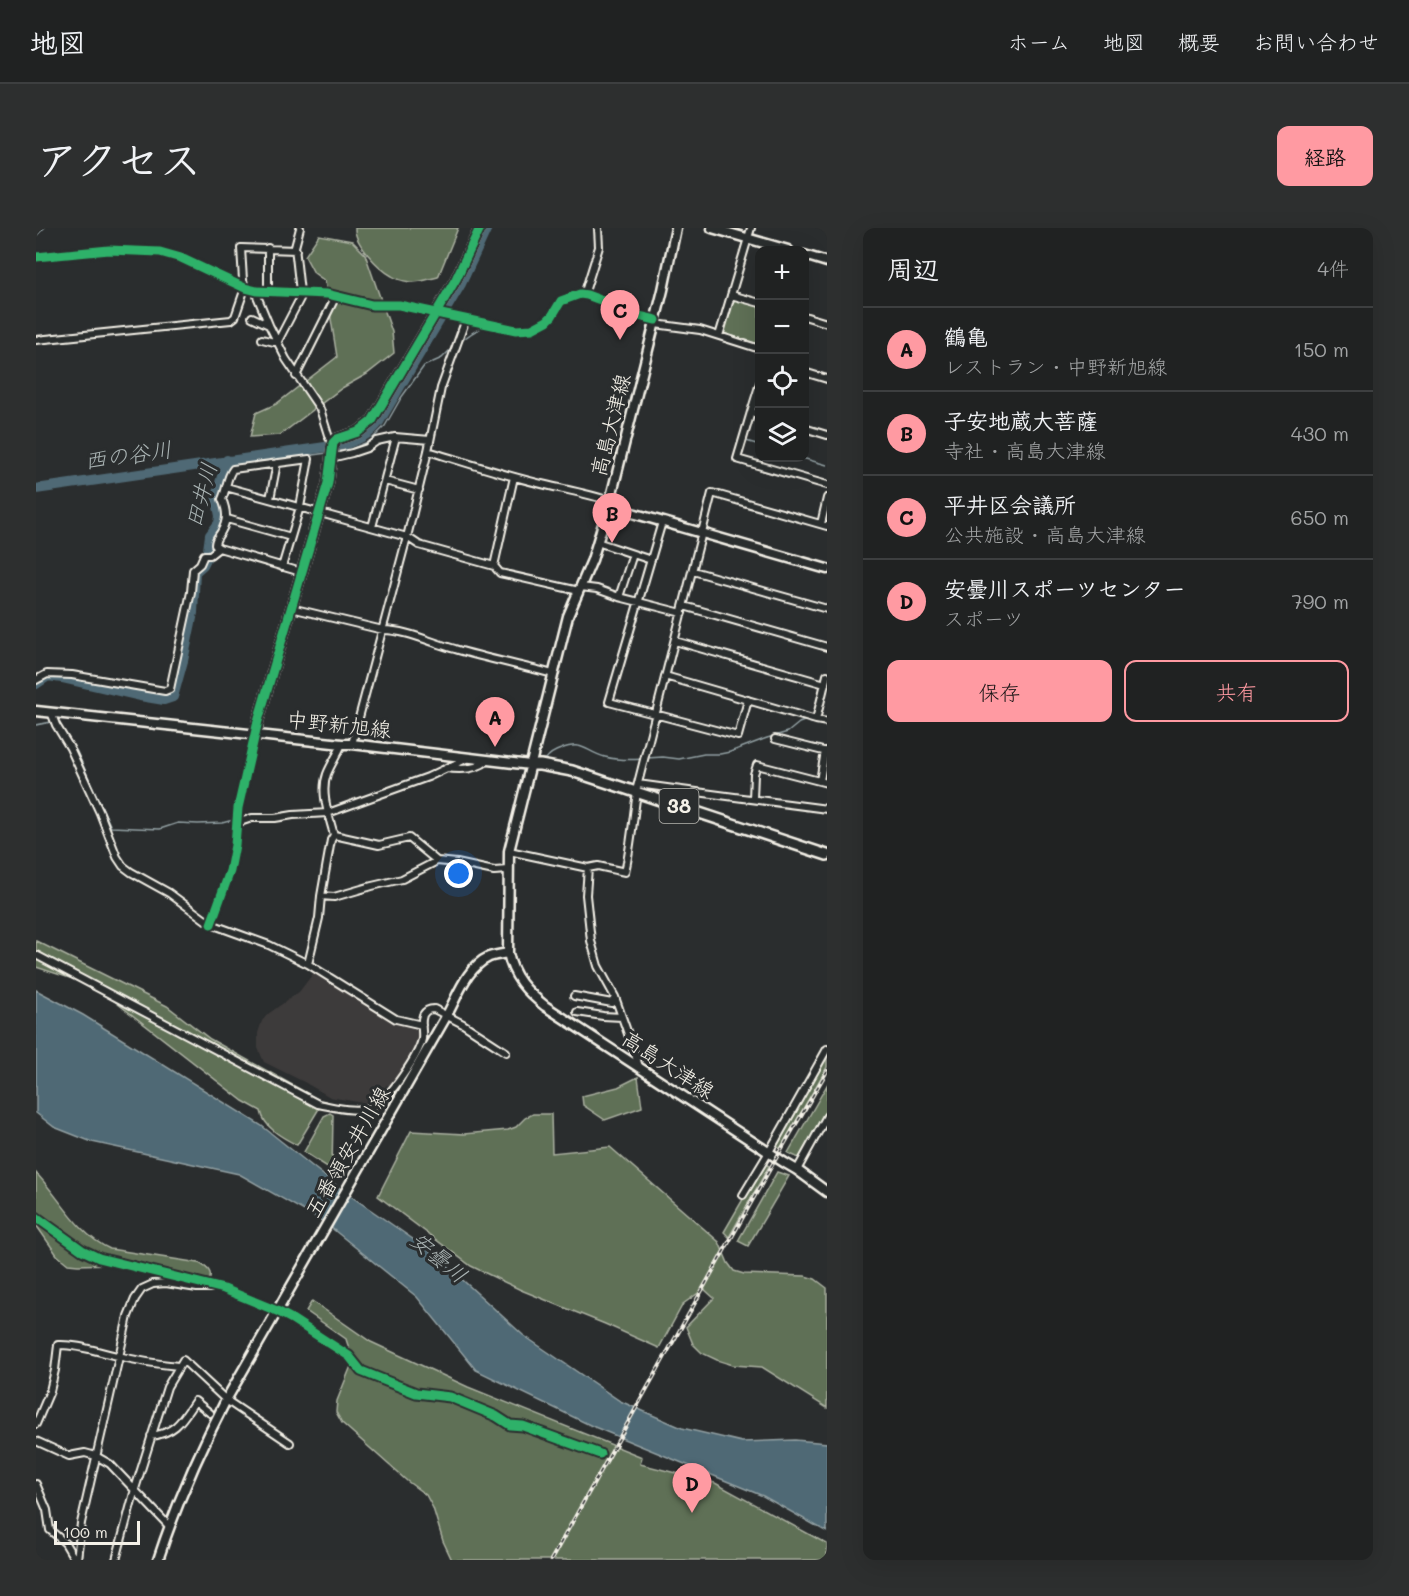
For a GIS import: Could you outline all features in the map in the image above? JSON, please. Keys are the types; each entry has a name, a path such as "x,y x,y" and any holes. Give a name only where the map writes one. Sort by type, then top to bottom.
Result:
{"main road":[{"path":"256,734 328,483 334,442 358,432 372,421 441,313 480,228"},
{"name":"高島大津線","path":"530,765 568,616 597,543 609,503 655,322 676,228"},
{"path":"712,228 775,246"},
{"path":"809,257 827,262"},
{"path":"609,503 662,522 827,569"},
{"name":"中野新旭線","path":"36,711 530,765"},
{"path":"508,953 509,851 530,765"},
{"name":"38","path":"530,765 572,771 637,789 671,803 827,855"},
{"name":"高島大津線","path":"508,953 515,973 528,993 545,1006 797,1170 827,1192"},
{"name":"五番領安井川線","path":"158,1560 194,1464 226,1400 447,1016 466,978 477,965 490,957 508,953"}],"street":[{"path":"278,341 301,292 295,247 300,228"},
{"path":"584,295 599,247 598,228"},
{"path":"719,336 751,228"},
{"path":"36,340 231,320 235,317 245,288 241,248 296,250"},
{"path":"268,248 268,291"},
{"path":"36,256 67,255 109,249 160,252 181,258 245,288 257,291 327,294 372,305 399,305 516,330 525,330 547,321 565,299 580,294 655,322 700,330 755,348"},
{"path":"257,291 269,325 296,376 320,409 329,438 334,442"},
{"path":"731,295 755,302"},
{"path":"296,376 336,296"},
{"path":"252,317 269,325"},
{"path":"809,318 827,323"},
{"path":"352,744 419,490 441,388 466,319"},
{"path":"262,339 278,341"},
{"path":"809,374 827,379"},
{"path":"755,398 737,459 827,485"},
{"path":"751,412 755,413"},
{"path":"809,430 827,435"},
{"path":"331,458 367,448 377,441 396,437 430,440"},
{"path":"372,527 396,437"},
{"path":"428,451 514,477 583,492 609,503"},
{"path":"282,567 300,507 309,459 233,469 228,475 222,499 227,519 215,540 215,545 219,548 282,567 302,572"},
{"path":"270,499 277,463"},
{"path":"494,566 514,477"},
{"path":"385,481 419,490"},
{"path":"226,487 407,537 419,545 494,566 500,573 580,589 597,588 619,597 683,609 827,647"},
{"path":"509,851 588,868 598,866 625,872 630,853 630,835 637,789 644,758 712,493 824,525 827,498"},
{"path":"227,519 291,537"},
{"path":"662,522 609,702 738,736 748,700"},
{"path":"597,543 651,560"},
{"path":"36,680 47,674 72,675 165,691 170,689 191,592 192,570 200,564 204,555 210,555 219,548"},
{"path":"619,597 633,554"},
{"path":"693,571 827,609"},
{"path":"291,608 383,630 396,630 457,650 553,674"},
{"path":"675,641 825,684"},
{"path":"816,720 827,675"},
{"path":"665,676 827,722"},
{"path":"51,712 70,748 123,866 169,893 211,924 269,945 308,964 396,1019 422,1025"},
{"path":"211,924 230,871 238,808 256,734"},
{"path":"775,739 826,752 819,781"},
{"path":"308,964 319,918 331,840 334,835 324,786 327,774 342,744"},
{"path":"237,823 252,818 328,813 428,777 468,758"},
{"path":"446,768 465,770 483,765 488,760"},
{"path":"753,799 754,774 757,765 827,783"},
{"path":"637,789 674,789 827,809"},
{"path":"671,803 674,789"},
{"path":"334,835 379,845 410,838 437,861"},
{"path":"321,896 334,897 402,879 437,861 494,871 508,870"},
{"path":"588,868 586,895 591,941 598,966 615,998 639,1067"},
{"path":"36,955 318,1104 351,1110 374,1106 384,1099 399,1082 417,1052 422,1038 425,1012 429,1009 434,1009 463,1024 506,1052"},
{"path":"574,996 612,1003 615,998"},
{"path":"577,1012 622,1017"},
{"path":"742,1195 827,1049"},
{"path":"797,1170 827,1116"},
{"path":"36,1217 82,1250 99,1258 219,1287 292,1318 349,1356 361,1371 416,1393 450,1397 496,1416 510,1425 523,1426 600,1454"},
{"path":"76,1560 79,1534 96,1456 135,1299 142,1289 153,1284 166,1283 197,1288 219,1287"},
{"path":"36,1424 50,1391 58,1345 69,1344 119,1357 178,1366"},
{"path":"116,1560 135,1489 167,1387 183,1360 226,1400 290,1443"},
{"path":"151,1436 161,1435 176,1428 195,1401 210,1413"},
{"path":"36,1442 69,1456 85,1453 110,1464 169,1526"},
{"path":"36,1484 46,1510 50,1530 65,1543 76,1560"}],"shaded area":[{"path":"315,971 397,1022 420,1030 416,1045 392,1086 387,1085 369,1102 330,1097 264,1062 258,1048 258,1033 262,1021 268,1014 299,992"}],"green space":[{"path":"355,228 458,228 438,277 413,282 396,278 381,268 363,248"},
{"path":"319,235 352,241 365,254 392,332 394,353 367,374 342,388 280,435 250,437 256,413 276,404 337,357 325,281 314,273 305,256"},
{"path":"735,298 755,305 755,343 722,333 732,300"},
{"path":"36,941 167,1006 210,1039 323,1102 297,1145 280,1136 270,1127 261,1111 243,1101 113,1000 79,981 36,967"},
{"path":"827,1053 827,1067 780,1149 775,1144"},
{"path":"638,1077 642,1107 605,1120 583,1105 582,1096 618,1087"},
{"path":"827,1085 827,1108 799,1158 788,1153"},
{"path":"330,1113 333,1115 332,1170 304,1152 324,1116"},
{"path":"533,1114 551,1114 552,1153 610,1147 719,1242 734,1271 744,1274 805,1276 815,1279 827,1288 827,1408 762,1367 733,1365 702,1353 693,1344 686,1327 714,1298 704,1289 683,1304 659,1348 521,1290 471,1266 378,1196 411,1131 464,1134 508,1130"},
{"path":"764,1163 769,1166 729,1237 724,1232"},
{"path":"777,1172 789,1176 748,1246 738,1241"},
{"path":"36,1173 70,1215 98,1242 110,1249 199,1263 209,1271 208,1283 112,1264 68,1264 57,1255 36,1225"},
{"path":"312,1301 371,1342 468,1387 642,1457 640,1464 715,1483 827,1544 827,1560 452,1560 426,1495 342,1423 336,1412 337,1401 353,1361 346,1339 306,1311"}],"water":[{"path":"36,990 83,1015 262,1126 342,1190 433,1253 523,1335 620,1401 682,1428 742,1442 795,1440 827,1443 827,1532 763,1496 592,1426 476,1370 417,1297 324,1222 239,1174 92,1142 54,1127 36,1113"}],"waterway":[{"path":"36,236 44,228"},
{"name":"田井川","path":"36,489 346,444 364,436 379,422 461,284 487,228"},
{"path":"461,341 483,327 518,334 536,331 550,322 568,301"},
{"path":"724,334 755,343"},
{"path":"336,451 351,449 370,441 385,426 401,398 424,366 442,358 451,349"},
{"path":"809,370 827,375"},
{"path":"746,441 755,444"},
{"path":"225,467 327,453"},
{"name":"田井川","path":"36,684 48,676 140,696 164,700 173,697 193,613 195,572 203,565 207,557 210,535 219,523 216,496 227,460"},
{"path":"809,460 827,465"},
{"path":"647,758 679,759 730,752 788,732 804,721 827,726"},
{"path":"36,725 51,722"},
{"path":"59,723 77,752 111,827 160,829 178,823 222,823 233,820"},
{"path":"537,759 546,759 555,751 575,746 610,758 643,759"},
{"path":"344,804 430,773"}],"tunnel":[{"path":"210,1413 224,1423"}],"railway":[{"path":"551,1560 827,1071"}],"cycle path":[{"path":"211,924 230,871 238,808 258,721 328,483 333,443 337,439 358,432 372,421 456,279 480,228"},
{"path":"36,257 109,250 160,252 181,258 245,288 257,291 327,294 372,305 399,305 516,330 532,329 547,321 561,301 580,294 656,320"},
{"path":"36,1217 82,1250 99,1258 224,1289 277,1311 349,1356 361,1371 416,1393 450,1397 496,1416 510,1425 523,1426 600,1454"}],"place":[{"name":"平井区会議所","path":"620,340"},
{"name":"子安地蔵大菩薩","path":"612,543"},
{"name":"鶴亀","path":"495,747"},
{"name":"安曇川スポーツセンター","path":"692,1513"}],"water label":[{"name":"西の谷川","path":"128,455"},
{"name":"安曇川","path":"439,1257"}]}
